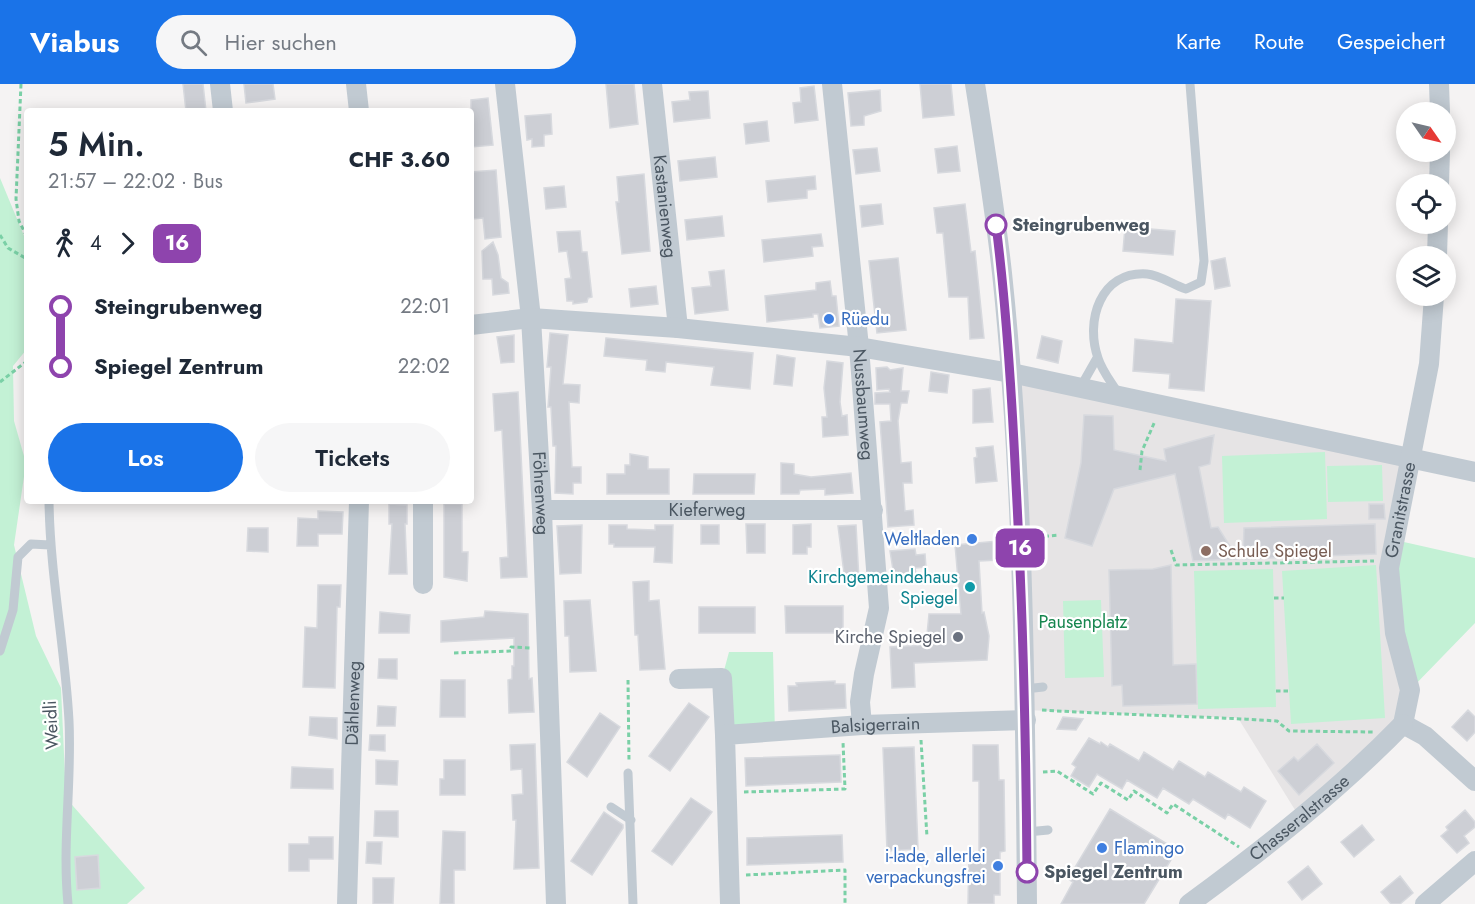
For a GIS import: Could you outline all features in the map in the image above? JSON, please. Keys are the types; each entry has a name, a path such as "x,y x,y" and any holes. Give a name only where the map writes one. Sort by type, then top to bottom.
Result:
{"street":[{"path":"220,84 223,108"},
{"path":"356,84 359,108"},
{"name":"Föhrenweg","path":"505,84 531,318 548,648 556,904"},
{"name":"Kastanienweg","path":"652,84 678,328"},
{"name":"Nussbaumweg","path":"832,84 859,347 879,608 864,674 860,702 862,724"},
{"path":"975,84 1002,272 1034,688 1026,714 1028,904"},
{"path":"1439,84 1440,102"},
{"name":"Granitstrasse","path":"1403,724 1410,690 1395,633 1390,561 1429,364 1433,306"},
{"path":"474,325 531,318 678,328 859,347 1011,373 1475,472"},
{"name":"Dählenweg","path":"347,904 359,504"},
{"path":"423,504 423,584"},
{"name":"Kieferweg","path":"542,510 873,510"},
{"path":"679,679 722,678 729,904"},
{"name":"Balsigerrain","path":"725,735 1026,714"},
{"path":"1403,724 1425,736 1475,781"},
{"name":"Chasseralstrasse","path":"1189,904 1254,856 1387,741 1403,724"},
{"path":"1425,904 1475,861"}],"lane":[{"path":"1120,397 1098,358 1095,307 1100,296 1112,285 1131,275 1148,274 1186,289 1201,282 1204,261 1190,84"},
{"path":"1080,388 1098,358"},
{"name":"Weidli","path":"49,504 50,545 69,716 70,759 65,855 68,904"},
{"path":"0,651 13,610 18,557 32,544 50,545"},
{"path":"628,773 633,904"},
{"path":"611,807 631,820"},
{"path":"1027,832 1048,830"}],"path":[{"path":"21,84 16,199 19,220 24,231"},
{"path":"0,235 8,248 24,257"},
{"path":"0,382 24,363"},
{"path":"1140,470 1142,452 1162,406"},
{"path":"1171,550 1176,565 1390,561"},
{"path":"1274,598 1284,598"},
{"path":"454,653 511,651 511,647 548,648"},
{"path":"628,680 631,748 628,773"},
{"path":"1276,691 1289,691"},
{"path":"1026,714 1277,721 1289,731 1370,730 1387,741"},
{"path":"920,723 927,837"},
{"path":"727,792 845,789 844,747"},
{"path":"1049,771 1057,771 1093,794 1101,783 1128,800 1134,791 1167,813 1173,804 1254,856"},
{"path":"729,876 845,870 845,904"}],"shaded area":[{"name":"Schule Spiegel","path":"1011,373 1412,459 1389,568 1403,724 1300,818 1238,718 1025,710"}],"green space":[{"path":"0,178 24,236 24,353 13,366 14,421 24,456 24,477 14,545 36,636 61,688 66,798 145,888 127,904 0,904"},
{"path":"1325,452 1327,519 1224,523 1222,456"},
{"path":"1382,465 1383,501 1328,502 1327,466"},
{"path":"1395,540 1475,558 1475,623 1410,690"},
{"path":"1376,565 1385,718 1291,724 1282,571"},
{"path":"1273,569 1276,707 1198,709 1194,571"},
{"name":"Pausenplatz","path":"1101,600 1104,677 1065,678 1063,601"},
{"path":"729,652 773,652 775,734 725,735 722,678"}],"building":[{"path":"183,84 203,84 206,108 186,108"},
{"path":"244,84 273,84 275,99 246,103"},
{"path":"606,84 634,84 638,124 610,128"},
{"path":"920,84 951,84 954,115 923,118"},
{"path":"814,86 818,120 795,123 793,103 801,102 800,88"},
{"path":"880,90 881,111 864,116 864,125 851,126 848,93"},
{"path":"708,91 710,118 674,122 672,102 690,100 689,92"},
{"path":"488,98 493,145 474,147 474,108 471,108 471,100"},
{"path":"551,114 552,134 544,135 544,146 532,147 532,139 527,140 525,116"},
{"path":"767,121 769,141 746,144 744,124"},
{"path":"957,146 960,171 938,173 935,149"},
{"path":"877,148 880,171 856,174 853,150"},
{"path":"715,157 717,177 680,181 678,161"},
{"path":"496,170 501,237 485,239 483,218 474,219 474,172"},
{"path":"644,174 650,251 622,254 616,202 619,202 617,177"},
{"path":"815,176 816,189 807,190 807,198 768,202 766,181"},
{"path":"564,186 566,207 546,209 544,188"},
{"path":"881,204 883,224 862,227 860,206"},
{"path":"965,204 971,252 975,251 984,338 970,339 968,297 949,297 943,233 937,233 934,208"},
{"path":"722,216 724,236 687,240 685,220"},
{"path":"1125,227 1175,231 1173,255 1123,251"},
{"path":"580,231 582,252 587,252 592,297 588,298 587,302 573,304 573,301 567,301 565,279 571,278 567,251 559,252 557,232"},
{"path":"821,234 823,246 812,247 813,256 764,262 762,240"},
{"path":"493,242 498,255 501,278 508,283 509,293 493,295 492,279 483,279 482,251"},
{"path":"898,258 906,330 877,333 869,261"},
{"path":"1225,258 1230,286 1215,289 1211,261"},
{"path":"724,270 728,310 695,314 692,288 711,286 709,272"},
{"path":"830,281 832,296 836,296 839,326 820,328 818,314 813,314 813,317 767,322 765,296 816,290 816,283"},
{"path":"656,286 658,304 631,307 629,289"},
{"path":"1176,299 1211,301 1204,391 1169,388 1170,374 1133,371 1135,339 1173,343"},
{"path":"550,333 568,335 563,384 580,385 579,403 569,402 572,467 581,467 581,483 573,483 573,494 555,493 556,446 553,446 551,407 548,407 551,367 547,367"},
{"path":"514,335 514,362 501,363 497,337"},
{"path":"1042,336 1062,341 1058,363 1037,358"},
{"path":"606,338 753,353 750,389 711,385 714,367 666,362 665,372 646,370 647,360 604,356"},
{"path":"777,355 795,358 792,386 774,384"},
{"path":"827,361 843,363 840,402 842,416 847,415 848,435 823,437 822,417 827,417 824,388"},
{"path":"887,367 890,370 903,368 901,391 909,391 907,403 901,403 898,421 901,463 911,462 912,483 903,483 905,511 913,510 914,525 888,527 880,422 891,421 890,404 875,404 875,393 890,392 889,389 877,390 876,368"},
{"path":"931,372 949,375 947,393 929,391"},
{"path":"990,388 993,422 973,423 973,390"},
{"path":"518,392 527,577 501,578 500,558 508,557 507,530 502,430 495,431 493,394"},
{"path":"1084,415 1113,416 1114,450 1166,461 1164,449 1214,435 1210,464 1199,467 1211,528 1218,527 1238,559 1193,561 1175,474 1114,489 1092,546 1065,538 1081,463"},
{"path":"993,446 997,481 976,483 974,458 977,457 976,448"},
{"path":"630,454 648,457 648,469 669,469 669,494 607,494 607,474 625,474 625,465 630,465"},
{"path":"781,463 794,464 794,474 811,477 851,473 853,493 825,495 825,489 800,490 799,494 781,494"},
{"path":"694,474 755,474 754,494 693,494"},
{"path":"389,504 407,505 407,524 405,524 407,574 389,574 392,524 389,524"},
{"path":"444,504 462,504 462,552 468,552 467,581 444,577"},
{"path":"1369,504 1384,504 1385,519 1369,519"},
{"path":"318,511 343,512 342,534 318,534 318,546 297,546 298,518 318,519"},
{"path":"746,524 765,524 765,553 747,553"},
{"path":"811,524 811,547 807,547 807,554 793,554 793,525"},
{"path":"1375,524 1376,554 1243,559 1244,528"},
{"path":"582,525 581,573 560,574 557,526"},
{"path":"609,525 627,525 627,529 655,530 655,525 673,525 672,563 654,562 655,547 614,547 614,544 609,544"},
{"path":"701,525 719,525 719,544 701,544"},
{"path":"856,525 859,580 845,581 838,526"},
{"path":"248,528 268,528 268,552 247,551"},
{"path":"998,541 999,560 979,561 982,613 984,612 989,636 987,660 914,663 915,687 892,688 890,647 926,645 929,614 961,614 955,545"},
{"path":"915,549 916,555 925,554 926,567 915,568 916,574 894,576 890,551"},
{"path":"1171,565 1173,665 1196,664 1197,704 1123,706 1122,685 1112,686 1109,570 1153,569"},
{"path":"649,581 649,601 659,600 665,669 640,670 638,635 635,635 633,582"},
{"path":"318,585 341,585 340,607 337,607 335,688 303,687 305,627 317,628"},
{"path":"590,600 596,671 570,672 569,636 565,636 564,601"},
{"path":"785,606 843,606 843,633 786,633"},
{"path":"699,607 755,607 755,633 699,633"},
{"path":"485,611 528,614 529,679 532,678 534,712 509,713 508,680 512,679 512,666 514,666 514,638 441,642 441,621 484,617"},
{"path":"380,612 410,615 409,633 379,633"},
{"path":"379,659 397,659 397,679 378,678"},
{"path":"441,680 465,680 465,717 440,717"},
{"path":"835,681 835,684 845,684 846,708 789,711 788,686 797,686 796,683"},
{"path":"689,703 709,717 670,771 649,756"},
{"path":"378,706 396,707 395,726 377,726"},
{"path":"1468,710 1475,717 1475,732 1467,741 1452,727"},
{"path":"600,713 620,727 587,777 567,762"},
{"path":"310,717 337,718 337,739 309,735"},
{"path":"1063,717 1083,719 1076,730 1057,729"},
{"path":"370,735 385,735 385,751 369,750"},
{"path":"1089,738 1108,747 1110,744 1139,761 1144,752 1173,770 1179,761 1205,777 1208,772 1241,792 1244,787 1266,801 1250,828 1228,814 1225,819 1193,799 1189,804 1163,788 1157,798 1127,780 1122,789 1097,774 1089,787 1071,776 1076,767 1072,764"},
{"path":"535,744 539,868 514,869 516,820 513,820 512,795 523,794 522,769 511,770 510,745"},
{"path":"1317,744 1334,763 1299,795 1278,771 1294,757 1298,761"},
{"path":"973,745 998,745 999,780 1004,780 1005,851 1000,852 1000,895 994,895 994,904 968,904 969,852 979,852 979,781 973,781"},
{"path":"914,747 918,849 887,851 883,748"},
{"path":"840,755 841,782 746,786 745,758"},
{"path":"376,760 398,761 397,785 376,784"},
{"path":"444,760 465,760 465,795 440,795 440,779 444,779"},
{"path":"292,767 333,769 333,789 291,788"},
{"path":"691,798 712,812 672,865 652,851"},
{"path":"1110,809 1177,850 1144,904 1061,904 1073,882 1068,879"},
{"path":"1465,810 1475,822 1475,827 1464,836 1469,843 1457,853 1441,836 1448,830 1446,827"},
{"path":"375,811 398,811 398,837 374,836"},
{"path":"604,812 623,825 623,828 592,875 571,861"},
{"path":"1362,825 1374,840 1354,857 1341,842"},
{"path":"443,831 465,832 465,870 454,870 454,904 440,904"},
{"path":"842,835 843,862 747,865 747,838"},
{"path":"309,837 333,837 333,859 309,859 309,871 289,871 289,844 309,844"},
{"path":"367,842 382,842 381,864 366,863"},
{"path":"98,855 100,888 77,890 75,857"},
{"path":"1308,866 1322,884 1302,900 1288,882"},
{"path":"1400,876 1413,893 1400,904 1391,904 1381,892"},
{"path":"373,878 394,878 393,904 373,904"}],"bus line":[{"name":"16","path":"996,225 1011,373 1020,552 1026,720 1027,872"}],"place":[{"name":"Steingrubenweg","path":"996,225"},
{"name":"Rüedu","path":"829,319"},
{"name":"Weltladen","path":"972,539"},
{"name":"Schule Spiegel","path":"1206,551"},
{"name":"Kirchgemeindehaus Spiegel","path":"970,587"},
{"name":"Kirche Spiegel","path":"958,637"},
{"name":"Flamingo","path":"1102,848"},
{"name":"i-lade, allerlei verpackungsfrei","path":"998,866"},
{"name":"Spiegel Zentrum","path":"1027,872"}]}
